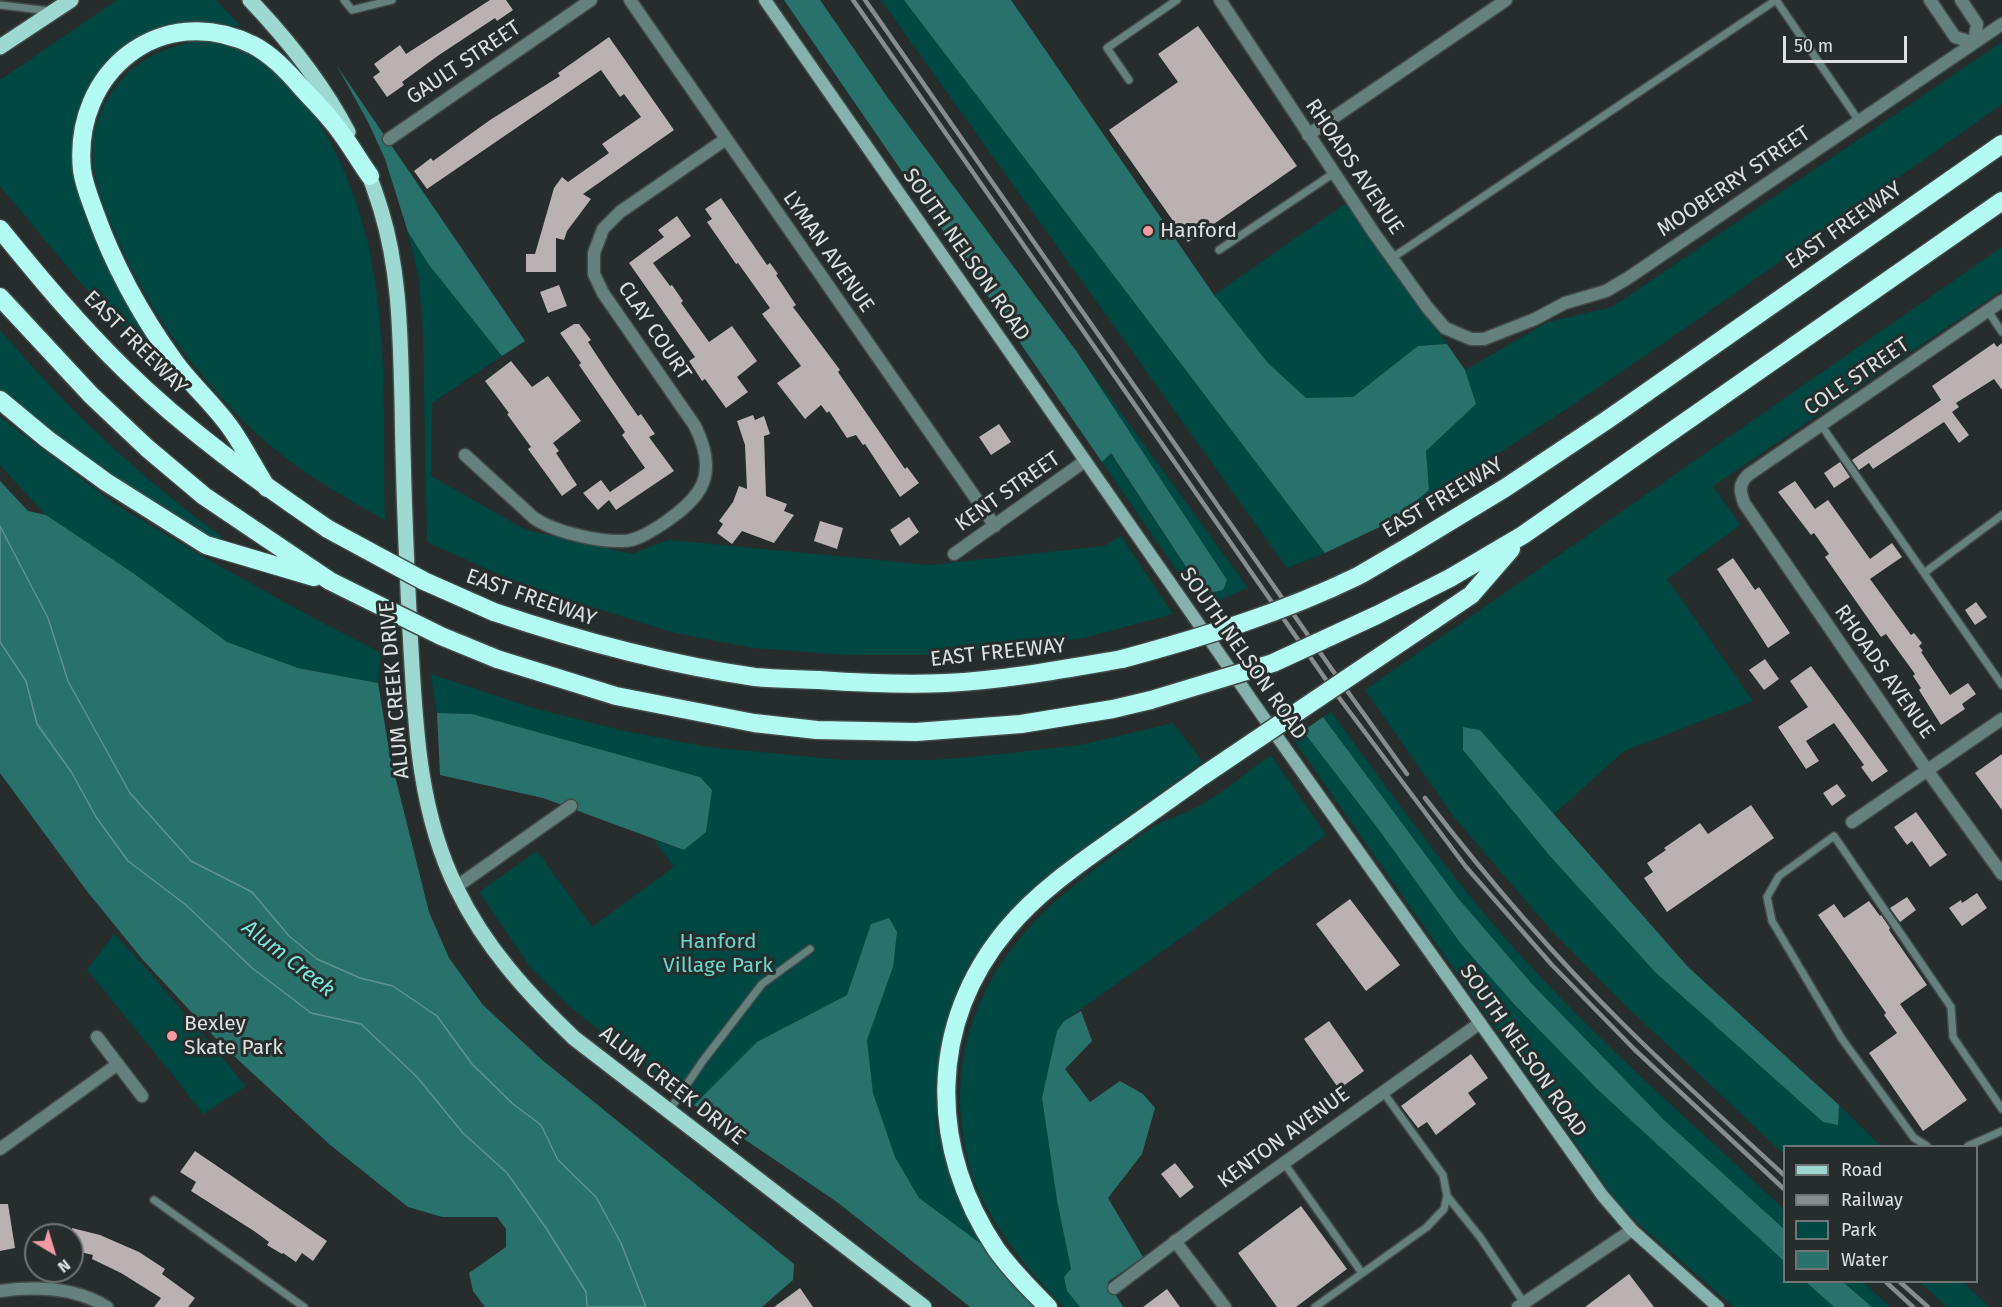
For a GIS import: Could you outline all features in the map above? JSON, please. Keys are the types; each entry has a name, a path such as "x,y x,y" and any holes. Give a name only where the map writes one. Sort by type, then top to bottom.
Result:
{"highway":[{"path":"267,488 231,429 174,362 133,297 113,256 86,188 82,169 84,131 88,113 103,80 120,59 133,50 147,42 172,35 199,31 218,33 253,45 267,53 286,70 332,122 370,176"},
{"name":"EAST FREEWAY","path":"0,229 65,306 122,367 195,433 267,488 328,529 424,581 494,612 563,635 628,653 694,667 758,677 880,684 947,683 1067,669 1122,659 1192,640 1280,610 1359,575 1505,488 2002,144"},
{"path":"0,297 91,395 147,448 204,496 330,581 441,636 497,659 616,696 754,723 817,730 916,732 1022,724 1113,709 1151,700 1273,663 1377,615 1450,578 1523,535 2002,201"},
{"path":"0,400 47,439 106,482 206,545 330,581"},
{"path":"1048,1307 997,1249 962,1180 950,1138 945,1095 948,1052 967,990 981,966 1007,929 1037,898 1080,863 1204,775 1471,595 1523,535"}],"main road":[{"path":"0,47 71,0"},
{"name":"ALUM CREEK DRIVE","path":"250,0 281,33 307,66 332,104 370,176 396,270 400,313 403,451 415,720 425,796 439,843 456,887 480,928 523,986 574,1038 924,1307"}],"street":[{"name":"GAULT STREET","path":"389,138 591,0"},
{"name":"LYMAN AVENUE","path":"630,0 995,526"},
{"name":"SOUTH NELSON ROAD","path":"765,0 1085,462 1602,1195 1632,1230 1718,1307"},
{"name":"RHOADS AVENUE","path":"1220,0 1308,135 1427,307 1445,328 1471,339"},
{"path":"1308,135 1506,0"},
{"path":"1930,0 1955,37 1974,43 1977,24 1961,0"},
{"name":"MOOBERRY STREET","path":"1471,339 1491,336 1535,319 1564,303 1606,291 1628,278 2002,24"},
{"name":"CLAY COURT","path":"465,455 534,518 546,526 602,539 625,542 646,534 672,517 694,498 702,485 707,454 695,426 603,293 594,274 594,253 603,229 620,212 726,139"},
{"name":"COLE STREET","path":"1740,489 1742,481 1748,475 2002,301"},
{"name":"KENT STREET","path":"954,554 1085,462"},
{"name":"RHOADS AVENUE","path":"1740,489 1744,503 1927,770 2002,874"},
{"path":"1852,822 2002,719"},
{"path":"456,887 571,806"},
{"name":"KENTON AVENUE","path":"1114,1288 1175,1241 1480,1023"},
{"path":"97,1037 142,1096"},
{"path":"0,1149 118,1064"},
{"path":"1521,1305 1632,1230"},
{"path":"1175,1241 1225,1307"},
{"path":"0,1291 46,1288 78,1294 107,1307"}],"lane":[{"path":"344,0 352,10 392,0"},
{"path":"1129,80 1107,48 1177,0"},
{"path":"1392,258 1776,0 1859,121"},
{"path":"0,5 53,12"},
{"path":"1219,250 1334,173"},
{"path":"1988,311 2002,332"},
{"path":"1821,425 2002,685"},
{"path":"1924,573 2002,515"},
{"path":"1925,1145 1914,1138 1842,1039 1772,921 1767,897 1779,876 1834,836 1951,1007 1953,1037 2002,1109"},
{"path":"669,1111 702,1062 762,984 810,950"},
{"path":"1315,1307 1427,1227 1444,1209 1447,1196 1443,1175 1383,1092"},
{"path":"1970,1145 2002,1131"},
{"path":"1284,1163 1362,1273"},
{"path":"1447,1196 1480,1237 1521,1305"},
{"path":"154,1200 304,1307"}],"green space":[{"path":"117,0 216,0 239,24 237,30 204,24 174,25 145,34 131,43 93,78 75,122 73,158 79,194 91,231 126,300 164,361 160,365 80,282 0,186 0,80"},
{"path":"881,0 904,0 1325,553 1287,568"},
{"path":"204,40 232,44 247,50 286,76 309,108 337,156 357,205 370,255 383,359 385,520 335,491 287,459 257,434 213,388 173,338 139,284 104,206 95,175 93,143 100,114 107,101 124,77 144,61 165,50"},
{"path":"2002,42 2002,104 1624,370 1392,521 1429,490 1426,451 1476,404 1465,370 1548,322 1612,307"},
{"path":"1349,201 1447,344 1418,346 1353,397 1306,399 1268,363 1214,295"},
{"path":"408,232 429,265 502,356 432,403 431,476 526,530 631,554 669,540 930,565 1104,546 1121,536 1173,614 1084,638 935,655 845,655 754,648 675,633 576,602 507,578 427,542 423,336 419,280"},
{"path":"2002,247 2002,290 1713,486 1740,525 1667,579 1753,701 1624,751 1553,815 1480,730 1463,728 1463,750 1549,855 1655,972 1823,1122 1838,1125 1839,1105 1880,1145 1783,1145 1783,1153 1625,1005 1551,930 1454,817 1365,690"},
{"path":"0,330 105,440 161,490 222,537 220,544 96,466 0,390"},
{"path":"1077,352 1248,588 1202,607 1102,462 1110,453 1204,594 1227,580"},
{"path":"0,417 113,503 207,559 381,653 378,683 298,668 227,642 133,573 46,515 0,465"},
{"name":"Hanford Village Park","path":"431,674 533,708 624,731 708,747 843,760 935,760 1003,754 1080,745 1173,723 1203,762 1099,837 1025,898 1002,921 972,960 952,1004 941,1051 937,1128 955,1188 984,1246 919,1198 895,1157 873,1093 867,1040 893,967 858,967 847,995 757,1042 694,1105 570,1007 531,968 479,892 537,851 592,927 674,867 654,840 684,850 712,790 700,777 472,714 437,713"},
{"path":"1331,712 1430,846 1482,911 1567,1004 1783,1208 1783,1228 1664,1120 1532,984 1457,897 1323,717"},
{"path":"1303,731 1379,830 1461,944 1514,1004 1597,1089 1783,1260 1783,1283 1807,1283 1834,1307 1734,1307 1643,1228 1617,1202 1293,739"},
{"path":"1271,755 1326,835 1064,1021 1042,1098 1057,1200 1071,1269 1067,1291 1080,1307 1064,1307 1038,1280 994,1220 974,1180 968,1160 960,1097 963,1062 971,1028 983,996 999,966 1020,938 1044,912 1081,880 1156,825 1207,801"},
{"name":"Bexley Skate Park","path":"114,934 246,1086 203,1114 87,970"},
{"path":"1844,1283 1864,1283 1890,1307 1872,1307"},
{"path":"1921,1283 1964,1283 1989,1307 1947,1307"}],"shaded area":[{"path":"784,0 820,0 888,98 1077,352 1227,580 1223,590 1204,594 1111,453 1102,462"},
{"path":"904,0 1011,0 1214,295 1268,363 1306,398 1353,397 1418,346 1447,344 1465,370 1476,404 1426,451 1429,490 1392,521 1325,553"},
{"path":"337,66 525,341 502,356 429,265 408,232 385,159 369,124"},
{"path":"0,481 28,511 46,515 133,573 227,642 298,668 378,683 390,756 429,912 449,958 483,1005 541,1059 794,1264 793,1280 762,1307 646,1307 596,1197 558,1160 541,1125 513,1104 472,1064 437,1017 393,986 360,978 317,959 289,936 252,892 191,861 130,793 68,681 48,618 0,526"},
{"path":"0,642 26,681 37,724 72,773 96,817 128,861 186,905 252,968 311,1013 361,1024 417,1077 463,1133 507,1173 546,1228 586,1292 587,1307 485,1307 473,1291 469,1273 506,1247 506,1229 497,1217 442,1217 408,1207 329,1144 220,1043 143,960 86,890 0,773"},
{"path":"437,713 472,714 700,777 712,790 706,832 684,850 543,798 440,775"},
{"path":"1323,717 1457,897 1532,984 1664,1120 1783,1228 1783,1260 1597,1089 1514,1004 1461,944 1379,830 1303,731"},
{"path":"1463,727 1480,730 1688,967 1839,1105 1838,1125 1823,1122 1655,972 1549,855 1463,750"},
{"path":"889,918 897,932 893,967 867,1040 873,1093 895,1157 919,1198 984,1246 1035,1307 970,1307 837,1202 694,1105 757,1042 847,995 871,924"},
{"path":"1081,1011 1092,1041 1065,1069 1090,1102 1120,1081 1143,1094 1155,1108 1142,1154 1108,1198 1143,1257 1108,1282 1123,1307 1080,1307 1067,1291 1064,1277 1071,1269 1057,1200 1042,1098 1057,1031 1064,1021"},
{"path":"1807,1283 1844,1283 1872,1307 1834,1307"}],"water":[{"name":"Alum Creek","path":"0,526 48,618 68,681 130,793 191,861 252,892 289,936 317,959 360,978 393,986 437,1016 472,1064 513,1104 541,1125 558,1160 596,1197 621,1243 646,1307 587,1307 586,1292 546,1228 507,1173 463,1133 417,1077 361,1024 311,1013 252,968 186,905 128,861 96,817 72,773 37,724 26,681 0,642"}],"building":[{"path":"490,0 506,0 513,10 497,21 495,18 439,55 402,82 404,85 387,97 373,77 380,72 374,64 400,45 406,54"},
{"path":"1198,26 1297,166 1188,242 1109,130 1178,82 1158,54"},
{"path":"609,37 674,130 583,194 591,199 567,231 564,240 556,238 556,272 526,272 526,254 535,254 554,188 562,177 568,182 609,153 602,144 641,117 624,94 620,97 601,70 427,189 414,171 431,158 433,161 490,120 560,76 558,73"},
{"path":"721,198 767,265 770,263 778,274 776,275 796,305 793,307 840,370 838,372 905,469 907,467 919,483 900,497 865,444 863,445 856,435 847,438 829,411 827,413 821,405 805,419 777,383 801,366 762,314 770,308 707,222 712,219 705,209"},
{"path":"677,216 691,236 653,263 670,286 672,285 683,301 681,303 709,342 732,326 757,361 737,377 748,392 726,408 705,379 702,381 689,361 695,357 629,263 664,237 658,230"},
{"path":"559,285 567,306 548,313 540,292"},
{"path":"574,324 579,324 591,340 588,342 609,374 638,416 641,414 655,434 649,437 674,471 616,510 609,500 598,510 583,493 601,480 610,492 645,468 622,435 625,432 560,333"},
{"path":"1994,343 1997,347 2002,343 2002,390 1994,379 1956,403 1959,407 1952,412 1969,435 1959,443 1944,422 1873,469 1869,463 1859,470 1852,460 1941,400 1932,386"},
{"path":"511,361 532,387 548,376 581,421 553,443 559,451 556,453 577,485 562,496 528,449 531,447 507,414 509,413 485,381"},
{"path":"753,415 755,420 764,416 770,434 764,436 766,496 787,504 784,511 794,515 774,543 742,531 732,544 717,533 723,524 719,521 733,502 739,486 747,489 745,445 737,421"},
{"path":"999,424 1011,442 991,455 979,437"},
{"path":"1840,462 1850,477 1834,488 1824,473"},
{"path":"1795,481 1815,509 1828,500 1870,559 1892,543 1902,557 1870,579 1911,635 1914,633 1922,643 1919,646 1923,651 1921,652 1950,695 1968,683 1976,694 1962,704 1965,709 1941,725 1919,690 1921,688 1913,676 1915,674 1886,634 1881,637 1825,557 1829,554 1814,533 1811,535 1778,492"},
{"path":"909,517 919,532 900,546 890,530"},
{"path":"820,521 843,528 837,549 814,541"},
{"path":"1733,558 1755,590 1759,587 1790,633 1768,648 1717,569"},
{"path":"1976,602 1987,617 1975,625 1965,610"},
{"path":"1765,659 1779,679 1764,690 1749,670"},
{"path":"1811,666 1888,771 1872,782 1861,767 1864,765 1834,723 1806,741 1819,761 1806,769 1778,727 1808,707 1790,681"},
{"path":"2002,754 2002,810 1975,773"},
{"path":"1837,784 1846,796 1832,806 1823,793"},
{"path":"1751,805 1774,838 1667,912 1644,878 1653,872 1647,863 1700,823 1708,834"},
{"path":"1916,812 1947,855 1930,867 1912,841 1907,845 1894,827"},
{"path":"1977,893 1987,908 1962,926 1949,908"},
{"path":"1907,897 1916,910 1900,922 1890,908"},
{"path":"1350,899 1400,965 1366,991 1316,924"},
{"path":"1869,901 1890,928 1889,930 1927,985 1900,1004 1967,1100 1923,1131 1869,1053 1897,1033 1884,1015 1886,1013 1818,915 1834,904 1844,918"},
{"path":"1329,1021 1364,1071 1339,1089 1304,1039"},
{"path":"1471,1054 1488,1078 1468,1093 1476,1104 1436,1135 1427,1122 1418,1128 1401,1106"},
{"path":"195,1151 327,1241 313,1261 302,1253 296,1262 282,1254 267,1245 269,1242 254,1231 191,1191 196,1182 180,1172"},
{"path":"1175,1163 1194,1187 1180,1198 1161,1174"},
{"path":"0,1204 8,1204 15,1248 0,1251"},
{"path":"1301,1206 1347,1269 1296,1307 1277,1307 1238,1253"},
{"path":"84,1231 100,1235 139,1252 165,1269 162,1274 195,1298 188,1307 154,1307 161,1298 121,1273 92,1259 93,1255 84,1253"},
{"path":"1629,1274 1654,1307 1585,1307"},
{"path":"800,1288 813,1307 774,1307"},
{"path":"1167,1289 1180,1307 1143,1307"}],"railway":[{"path":"853,0 1331,687 1466,867 1552,965 1634,1049 1783,1188"},
{"path":"865,0 1407,774"},
{"path":"1425,798 1495,885 1570,969 1662,1062 1783,1174"},
{"path":"1887,1283 1913,1307"},
{"path":"1901,1283 1928,1307"}],"place":[{"name":"Hanford","path":"1148,231"},
{"name":"Bexley Skate Park","path":"172,1036"}]}
